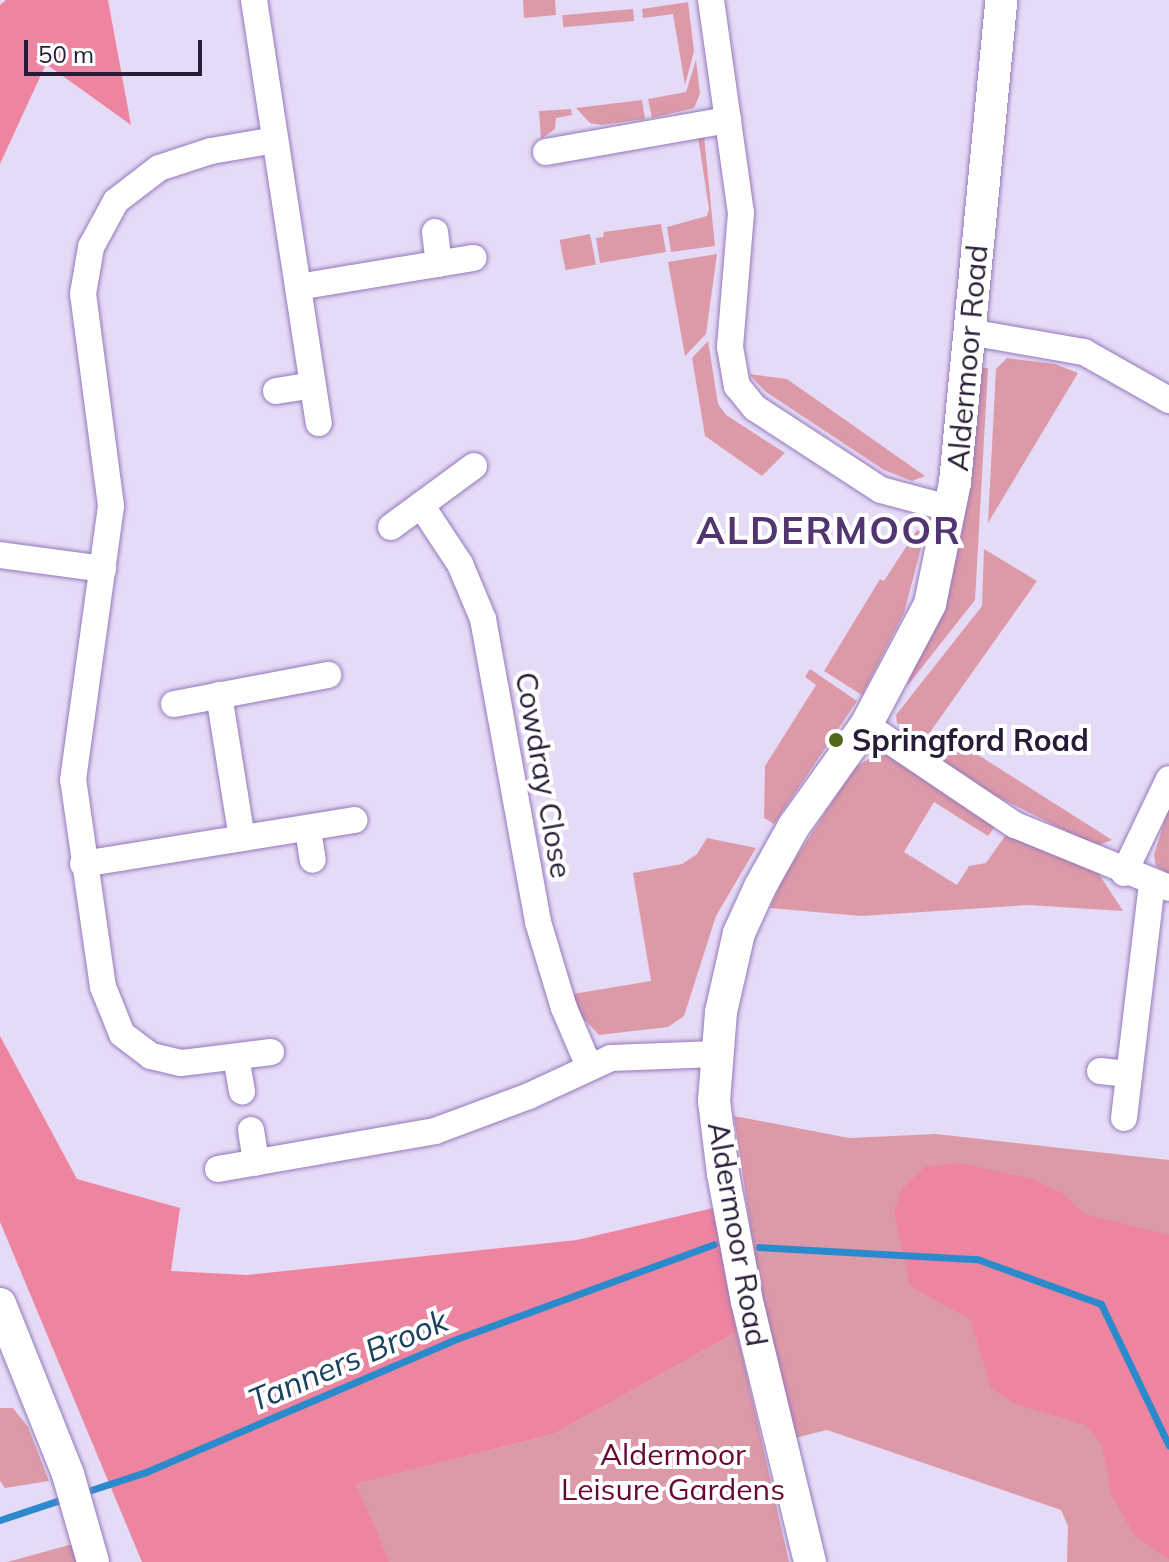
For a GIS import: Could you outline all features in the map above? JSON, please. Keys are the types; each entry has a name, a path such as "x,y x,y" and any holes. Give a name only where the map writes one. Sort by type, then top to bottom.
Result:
{"street":[{"path":"711,0 741,213 730,347 737,386 755,408 881,490 952,509"},
{"name":"Aldermoor Road","path":"810,1562 725,1188 714,1101 723,992 739,933 760,887 794,826 866,725 930,604 952,509 1001,0"},
{"path":"260,1 275,140 319,423"},
{"path":"546,152 728,120"},
{"path":"271,1052 165,1061 122,1034 107,1005 83,864 73,753 111,506 83,294 91,247 116,201 159,168 211,151 275,140"},
{"path":"435,232 439,264"},
{"path":"298,287 474,258"},
{"path":"969,332 1084,352 1169,400"},
{"path":"276,391 312,385"},
{"path":"391,527 474,466"},
{"name":"Cowdray Close","path":"421,505 460,564 483,619 538,922 555,982 588,1064"},
{"path":"0,555 103,569"},
{"path":"174,704 328,675"},
{"path":"219,695 242,838"},
{"path":"866,725 993,812 1124,873 1161,886 1124,1118"},
{"path":"1124,873 1169,779"},
{"path":"83,864 308,830 354,820"},
{"path":"308,830 313,860"},
{"path":"218,1169 378,1144 455,1125 535,1094 588,1064 632,1055 716,1054"},
{"path":"236,1057 242,1091"},
{"path":"1100,1071 1129,1074"},
{"path":"251,1130 256,1163"},
{"path":"0,1304 68,1474 93,1562"}],"green space":[{"path":"523,0 555,0 556,15 524,18"},
{"path":"688,2 694,51 685,85 673,14 643,18 642,9"},
{"path":"633,9 634,21 563,27 562,15"},
{"path":"696,60 700,94 694,108 652,118 648,99 686,92"},
{"path":"642,100 645,119 601,125 590,123 576,108"},
{"path":"571,109 572,115 556,118 555,129 541,139 539,111"},
{"path":"704,136 715,246 671,252 667,227 707,216 709,209 698,137"},
{"path":"661,224 666,252 600,263 596,238 603,237 604,232"},
{"path":"590,234 596,264 565,270 560,240"},
{"path":"717,254 706,334 685,356 668,262"},
{"path":"708,341 718,404 726,415 785,453 762,476 705,436 692,358"},
{"path":"1007,358 1055,364 1078,373 988,523 996,369"},
{"path":"976,367 988,368 975,600 908,685"},
{"path":"749,374 787,379 925,476 912,481 884,470 766,392"},
{"path":"917,530 925,533 904,613 862,695 824,671 880,579 884,581"},
{"path":"984,549 1037,581 921,745 897,723 896,715 982,606"},
{"path":"810,669 857,701 774,824 764,818 765,766 816,685 805,677"},
{"path":"942,732 1112,840 1096,846 974,785 929,751"},
{"path":"886,749 996,825 988,836 934,802 904,852 957,885 969,866 986,863 1008,832 1097,871 1123,911 1028,905 861,916 770,908 784,876 855,767"},
{"path":"1169,808 1169,874 1156,866 1154,855"},
{"path":"707,838 756,848 716,916 684,1016 668,1027 599,1035 579,1014 573,994 651,981 633,873 682,864 697,854"},
{"path":"734,1116 849,1138 936,1134 1169,1160 1169,1562 1067,1562 1068,1526 1061,1510 827,1430 795,1438 759,1284"},
{"name":"Aldermoor Leisure Gardens","path":"737,1332 789,1562 390,1562 355,1484 554,1434"},
{"path":"0,1408 13,1408 28,1427 49,1481 5,1488 0,1481"},
{"path":"73,1544 77,1562 7,1562"}],"shaded area":[{"path":"6,0 108,0 131,125 46,64 0,164 0,5"},
{"path":"0,1036 77,1179 180,1208 171,1271 247,1275 577,1240 713,1208 737,1332 554,1434 356,1484 390,1562 142,1562 0,1222"},
{"path":"960,1163 1033,1179 1064,1194 1084,1214 1169,1235 1169,1559 1135,1536 1112,1496 1102,1445 1085,1425 1013,1403 991,1388 970,1319 910,1286 894,1212 901,1190 924,1167"}],"waterway":[{"name":"Tanners Brook","path":"82,1493 146,1472 451,1341 714,1244"},
{"name":"Tanners Brook","path":"759,1247 977,1259 1101,1304 1169,1446"},
{"name":"Tanners Brook","path":"0,1520 66,1498"}],"place":[{"name":"Springford Road","path":"836,740"}],"district":[{"name":"ALDERMOOR","path":"829,531"}]}
